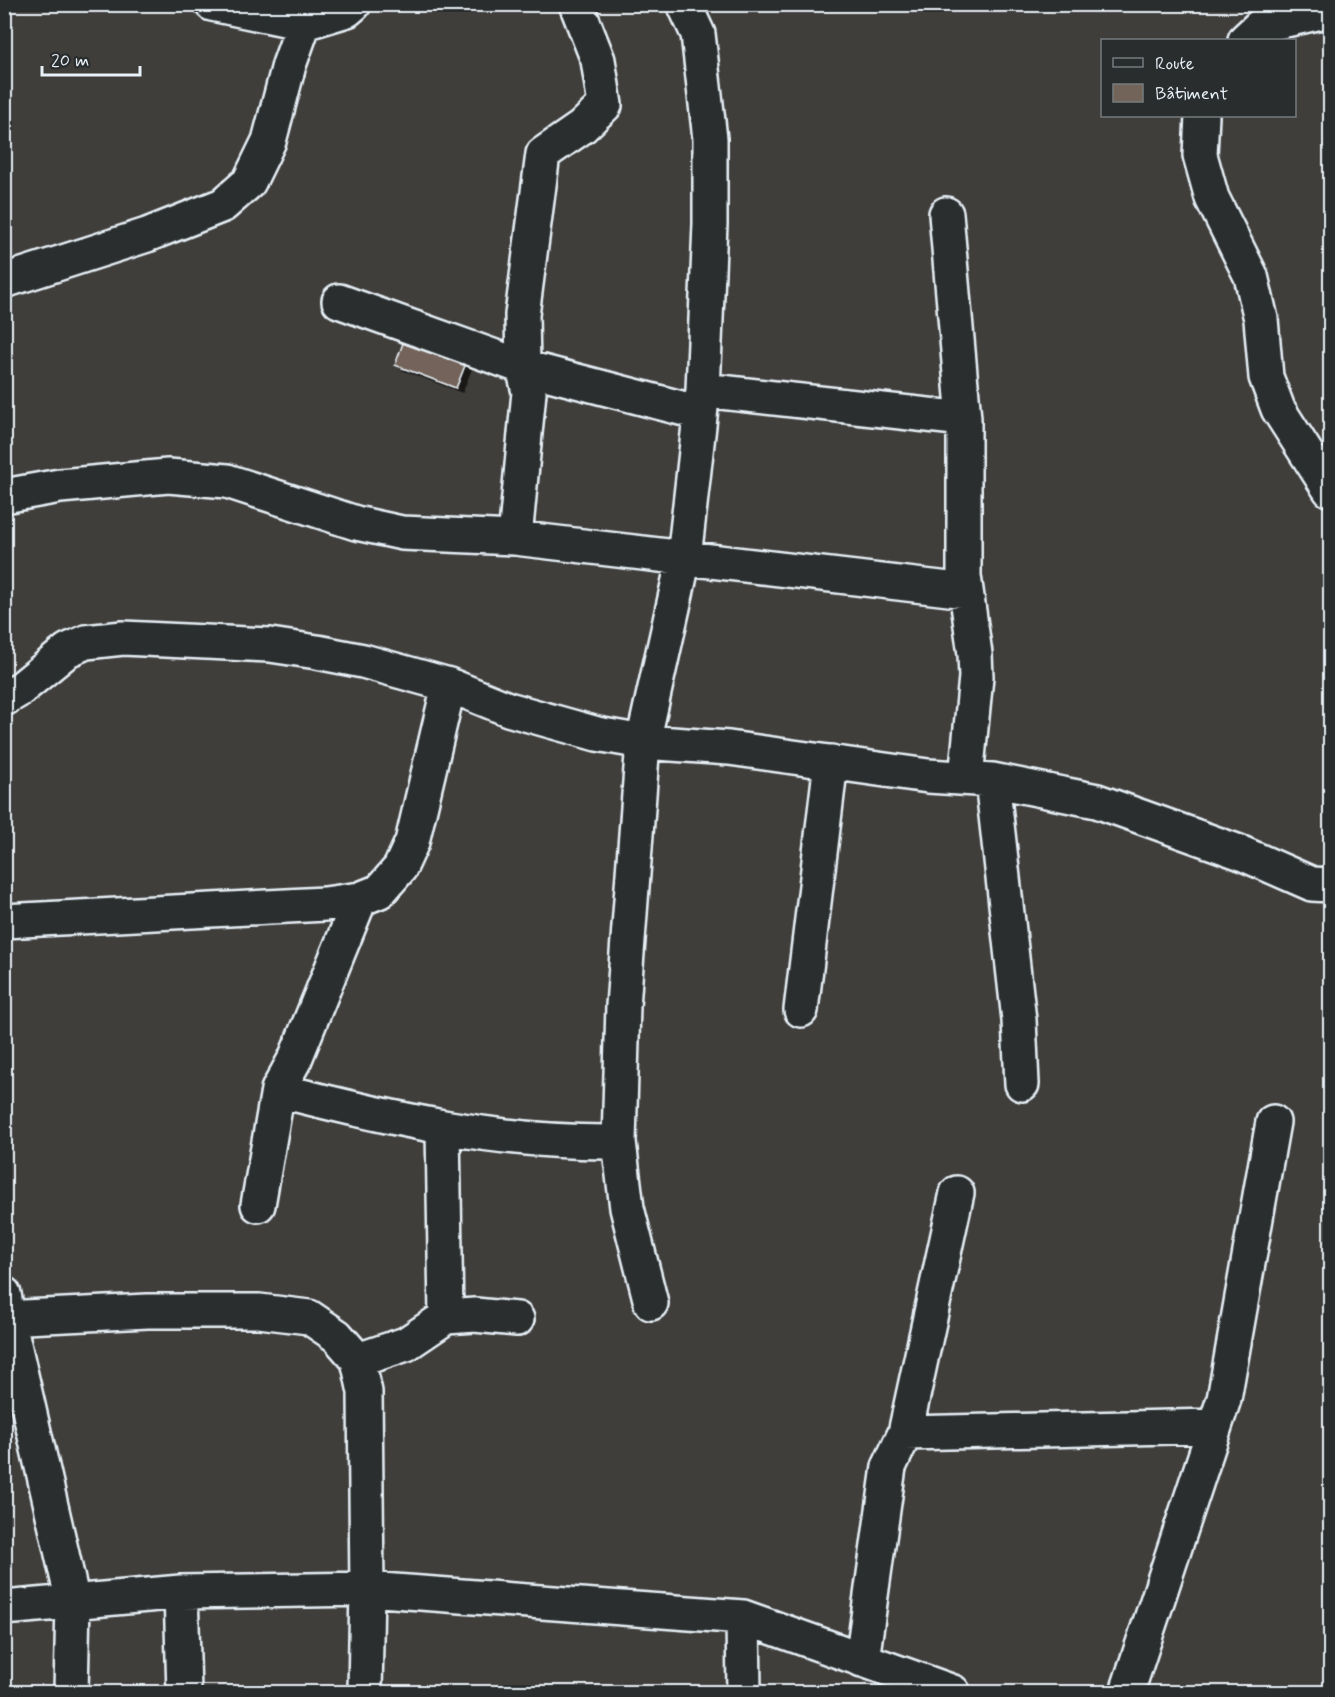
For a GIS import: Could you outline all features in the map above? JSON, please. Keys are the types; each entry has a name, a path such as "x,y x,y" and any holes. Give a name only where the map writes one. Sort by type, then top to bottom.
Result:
{"street":[{"path":"212,4 304,23 347,10 354,4"},
{"path":"515,538 529,392 523,367 522,315 543,154 582,127 605,105 598,60 576,4"},
{"path":"651,1303 627,1208 619,1142 623,1006 643,742 684,558 701,401 710,224 710,139 698,34 684,4"},
{"path":"1246,39 1260,26 1330,10"},
{"path":"4,281 147,235 223,205 249,182 269,141 289,65 304,23"},
{"path":"1202,117 1200,155 1212,198 1251,276 1261,319 1266,377 1278,409 1330,490"},
{"path":"946,214 964,419 964,576 975,654 979,779 1019,1020 1022,1084"},
{"path":"339,301 523,367 701,401 964,419"},
{"path":"4,496 60,486 168,476 227,481 356,523 402,533 515,538 966,591"},
{"path":"4,699 19,690 68,650 86,642 123,638 270,645 363,661 449,685 508,709 597,734 643,742 729,748 928,776 979,779 1097,801 1239,852 1312,884 1330,885"},
{"path":"4,921 325,904 360,899 380,891 400,868 412,842 449,685"},
{"path":"801,1010 831,762"},
{"path":"258,1205 278,1090 295,1059 360,899"},
{"path":"278,1090 336,1106 443,1128 523,1138 587,1143 619,1142"},
{"path":"1127,1692 1224,1399 1274,1122"},
{"path":"443,1128 446,1317"},
{"path":"862,1659 889,1467 905,1433 957,1193"},
{"path":"71,1692 73,1602 6,1310 259,1311 309,1317 337,1336 358,1360 364,1392 367,1590 365,1692"},
{"path":"358,1360 406,1344 446,1317 475,1315 516,1319"},
{"path":"905,1433 1215,1426"},
{"path":"4,1608 180,1592 367,1590 744,1617 953,1692"},
{"path":"180,1592 184,1692"},
{"path":"744,1617 744,1692"}],"building":[{"path":"406,335 468,358 456,388 395,365"}]}
